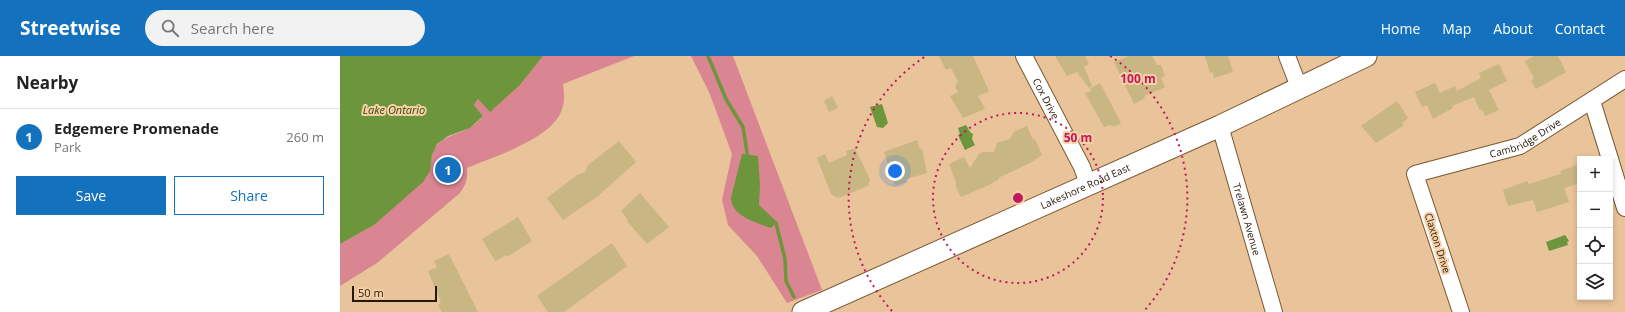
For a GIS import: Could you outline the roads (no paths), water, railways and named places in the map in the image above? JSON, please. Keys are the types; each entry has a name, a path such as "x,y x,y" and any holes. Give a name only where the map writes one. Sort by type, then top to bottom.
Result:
{"main road":[{"name":"Lakeshore Road East","path":"803,312 1220,126 1366,56"}],"street":[{"name":"Cox Drive","path":"1024,56 1082,167 1088,184"},
{"path":"1287,56 1299,87"},
{"name":"Cambridge Drive","path":"1415,174 1520,146 1625,79"},
{"path":"1592,101 1609,156"},
{"name":"Trelawn Avenue","path":"1220,126 1274,312"},
{"path":"1613,169 1625,208"},
{"name":"Claxton Drive","path":"1415,174 1461,312"}],"water":[{"name":"Lake Ontario","path":"340,56 543,56 520,85 490,112 478,99 474,105 483,116 470,128 448,136 437,144 432,155 430,171 423,182 374,225 340,244"},
{"path":"882,104 888,123 883,128 877,127 870,107"},
{"path":"966,125 973,134 972,139 975,145 965,150 958,135 960,134 958,128"},
{"path":"742,154 758,156 760,185 759,205 777,222 771,228 746,218 736,210 732,204 731,198"},
{"path":"1565,235 1569,241 1567,242 1568,245 1549,251 1546,242"}],"waterway":[{"path":"708,56 726,99 743,127 748,159"},
{"path":"773,221 776,223 785,259 786,281 794,297"}],"place":[{"name":"Edgemere Promenade","path":"448,170"}]}
